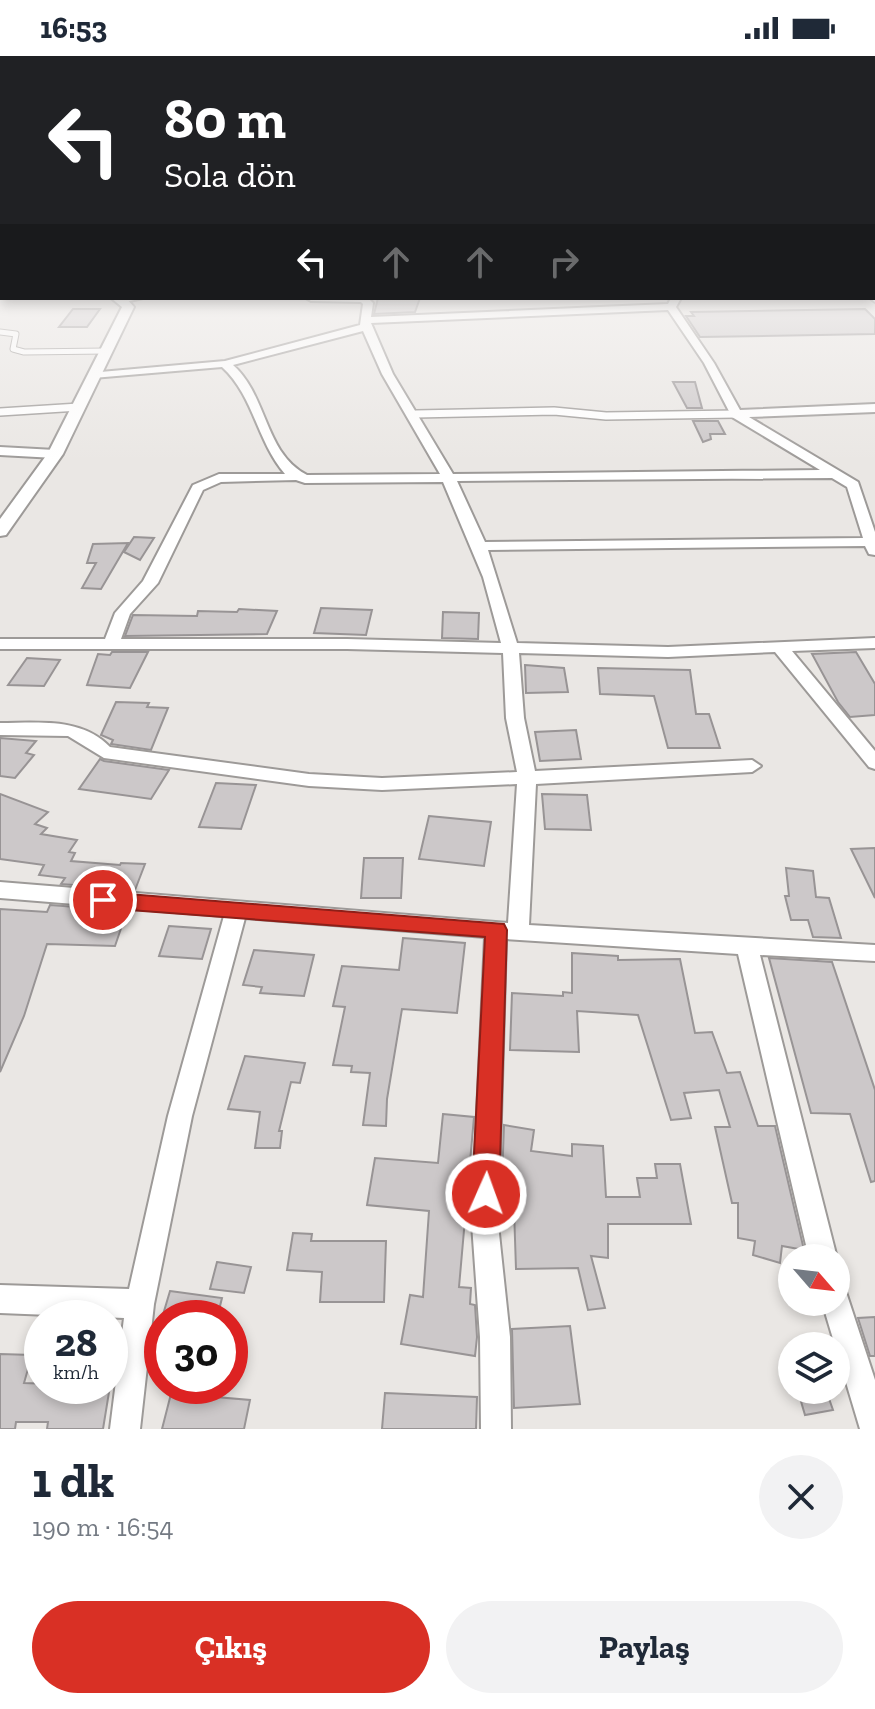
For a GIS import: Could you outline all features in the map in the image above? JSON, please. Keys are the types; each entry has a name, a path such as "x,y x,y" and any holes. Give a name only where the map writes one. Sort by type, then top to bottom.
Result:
{"street":[{"path":"0,531 55,454 114,334"},
{"path":"93,375 225,364 327,334"},
{"path":"372,334 388,377 416,414 496,589 511,649 515,718 527,778 507,931 485,1224 495,1337 496,1429"},
{"path":"478,546 873,548 853,485 736,414 692,334"},
{"path":"225,364 238,372 275,451 295,476"},
{"path":"736,414 875,408"},
{"path":"0,451 55,454"},
{"path":"111,645 123,613 150,583 198,488 205,482 221,478 295,476 354,480 446,476 839,474"},
{"path":"0,644 347,644 668,652 875,643"},
{"path":"780,648 875,763"},
{"path":"0,729 70,730 88,737 104,752 309,780 382,784 752,766"},
{"path":"0,890 507,931 875,953"},
{"path":"125,1429 140,1304 180,1116 236,911"},
{"path":"747,946 820,1244"},
{"path":"0,1299 140,1304"},
{"path":"840,1316 875,1429"}],"lane":[{"path":"16,334 13,349 24,352 106,351"},
{"path":"0,412 79,407"},
{"path":"416,414 554,411 606,416 736,414"}],"building":[{"path":"698,334 871,334 700,337"},
{"path":"673,382 695,382 702,408 687,408"},
{"path":"693,421 718,421 725,434 710,434 711,439 703,442"},
{"path":"134,537 154,538 140,560 124,552"},
{"path":"128,543 101,589 82,588 96,563 87,563 93,544"},
{"path":"321,608 372,610 366,635 314,633"},
{"path":"239,609 277,611 267,634 125,636 133,615 197,616 198,611 237,612"},
{"path":"443,612 479,613 478,639 442,638"},
{"path":"112,652 148,652 130,688 87,685 98,654 110,655"},
{"path":"856,652 875,684 875,715 850,717 838,702 812,654"},
{"path":"27,658 60,660 44,686 8,685"},
{"path":"525,665 564,668 568,692 526,693"},
{"path":"598,668 690,670 696,714 709,714 720,748 668,748 654,696 600,694"},
{"path":"116,702 149,703 147,707 168,708 151,750 111,744 113,740 101,735"},
{"path":"576,730 581,759 540,761 535,732"},
{"path":"0,738 36,741 26,753 34,755 15,778 0,776"},
{"path":"100,759 169,770 151,799 79,789"},
{"path":"216,783 256,785 241,829 199,827"},
{"path":"0,794 48,812 35,824 47,828 41,834 77,840 69,852 75,853 71,861 145,864 135,890 61,884 65,878 39,875 44,865 0,859"},
{"path":"542,794 587,795 591,830 545,829"},
{"path":"429,816 491,822 484,866 419,859"},
{"path":"875,848 875,898 851,849"},
{"path":"364,858 403,858 401,898 361,898"},
{"path":"786,868 813,871 816,897 829,898 841,938 813,937 808,920 791,920 785,896 789,896"},
{"path":"50,905 127,911 115,946 47,944 24,1016 0,1072 0,909 47,912"},
{"path":"169,926 211,929 202,959 159,956"},
{"path":"403,938 465,943 457,1013 402,1009 387,1099 386,1126 363,1125 370,1073 351,1072 352,1066 333,1065 345,1007 333,1006 342,966 399,970"},
{"path":"254,950 314,955 304,996 260,993 262,987 243,985"},
{"path":"572,953 618,956 618,960 680,959 695,1033 712,1032 727,1073 740,1072 758,1126 775,1126 803,1244 778,1244 778,1262 753,1255 755,1241 738,1238 738,1203 732,1203 715,1127 730,1127 719,1090 684,1093 691,1118 671,1120 638,1015 577,1011 579,1052 510,1050 512,993 563,996 563,992 572,993"},
{"path":"769,958 832,962 875,1090 875,1181 871,1182 850,1114 811,1113"},
{"path":"245,1056 305,1063 300,1083 291,1082 279,1131 282,1131 280,1148 255,1148 260,1112 228,1109"},
{"path":"443,1114 474,1117 459,1287 471,1288 470,1304 475,1305 475,1356 401,1344 410,1295 423,1297 429,1211 367,1205 375,1158 438,1163"},
{"path":"504,1125 534,1130 531,1151 572,1156 572,1144 603,1146 606,1197 640,1197 637,1178 657,1178 655,1164 680,1164 691,1224 608,1224 608,1258 591,1256 605,1308 588,1310 578,1268 516,1269 514,1209 501,1207"},
{"path":"293,1233 312,1234 311,1241 386,1241 384,1302 320,1302 322,1272 287,1270"},
{"path":"217,1262 251,1267 244,1293 210,1289"},
{"path":"170,1291 222,1298 222,1300 167,1300"},
{"path":"875,1317 875,1356 870,1356 858,1318"},
{"path":"570,1326 580,1404 514,1408 512,1329"},
{"path":"0,1354 24,1355 24,1404 107,1404 103,1429 47,1429 48,1422 16,1422 15,1429 0,1429"},
{"path":"385,1393 477,1397 476,1429 382,1429"},
{"path":"250,1400 244,1429 162,1429 168,1404 248,1404"},
{"path":"802,1404 831,1404 833,1410 805,1415"}],"route":[{"path":"103,900 496,930 486,1194"}]}
